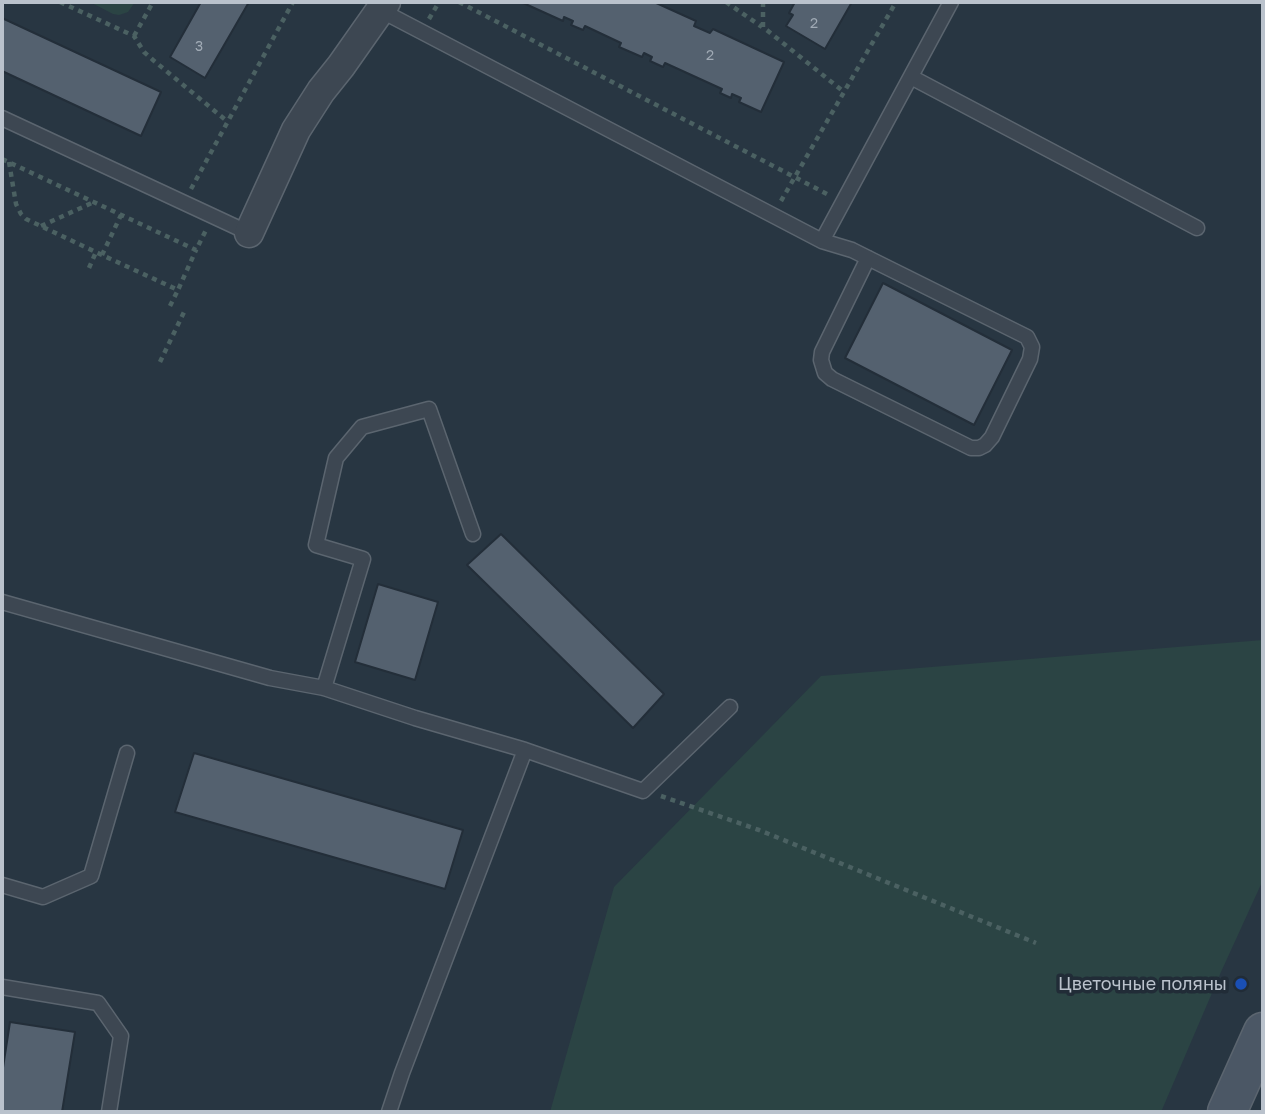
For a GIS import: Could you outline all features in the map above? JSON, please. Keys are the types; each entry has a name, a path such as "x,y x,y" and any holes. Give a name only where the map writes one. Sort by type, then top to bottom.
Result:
{"main road":[{"path":"1227,1112 1263,1032"}],"street":[{"path":"249,233 296,130 383,6"}],"lane":[{"path":"822,241 951,2"},
{"path":"383,6 822,241 852,250 869,258 1027,337 1032,352 1030,359 992,437 985,445 971,448 832,379 825,373 821,360 822,352 869,258"},
{"path":"911,77 1197,228"},
{"path":"2,118 249,233"},
{"path":"324,688 363,559 316,545 336,458 362,427 429,410 473,534"},
{"path":"2,603 270,678 324,688 525,750 643,791 730,707"},
{"path":"389,1112 525,750"},
{"path":"2,885 43,897 92,876 127,753"},
{"path":"2,987 98,1003 121,1035 110,1112"}],"path":[{"path":"60,2 72,4 134,36 153,60 228,121"},
{"path":"134,36 153,2"},
{"path":"184,203 293,2"},
{"path":"459,2 844,202"},
{"path":"726,2 763,27 844,92"},
{"path":"763,2 763,27"},
{"path":"773,215 896,2"},
{"path":"2,159 197,250"},
{"path":"9,162 16,204 26,219 178,290"},
{"path":"41,226 94,202"},
{"path":"102,255 121,215"},
{"path":"170,306 212,216"},
{"path":"89,268 96,252"},
{"path":"160,362 184,313"},
{"path":"643,791 759,830 1036,943"}],"green space":[{"path":"90,2 135,2 128,12 119,15"},
{"path":"1263,640 1263,880 1161,1112 550,1112 614,887 821,676"}],"building":[{"path":"201,2 249,2 205,78 170,57"},
{"path":"521,2 654,2 696,21 694,26 710,33 713,29 784,62 761,112 739,102 741,98 732,94 731,98 720,93 722,89 665,63 663,67 650,61 652,57 644,53 642,57 619,47 621,43 585,26 583,30 571,25 573,21 564,17 563,21"},
{"path":"795,2 852,2 825,49 786,26 793,15 789,13"},
{"path":"2,18 161,92 141,136 2,71"},
{"path":"883,283 1012,350 974,425 845,358"},
{"path":"501,534 664,694 633,728 467,565"},
{"path":"378,584 438,602 415,680 355,662"},
{"path":"194,753 463,830 445,889 175,812"},
{"path":"10,1022 75,1032 62,1112 2,1112 2,1074"}],"place":[{"name":"Цветочные поляны","path":"1241,984"}]}
